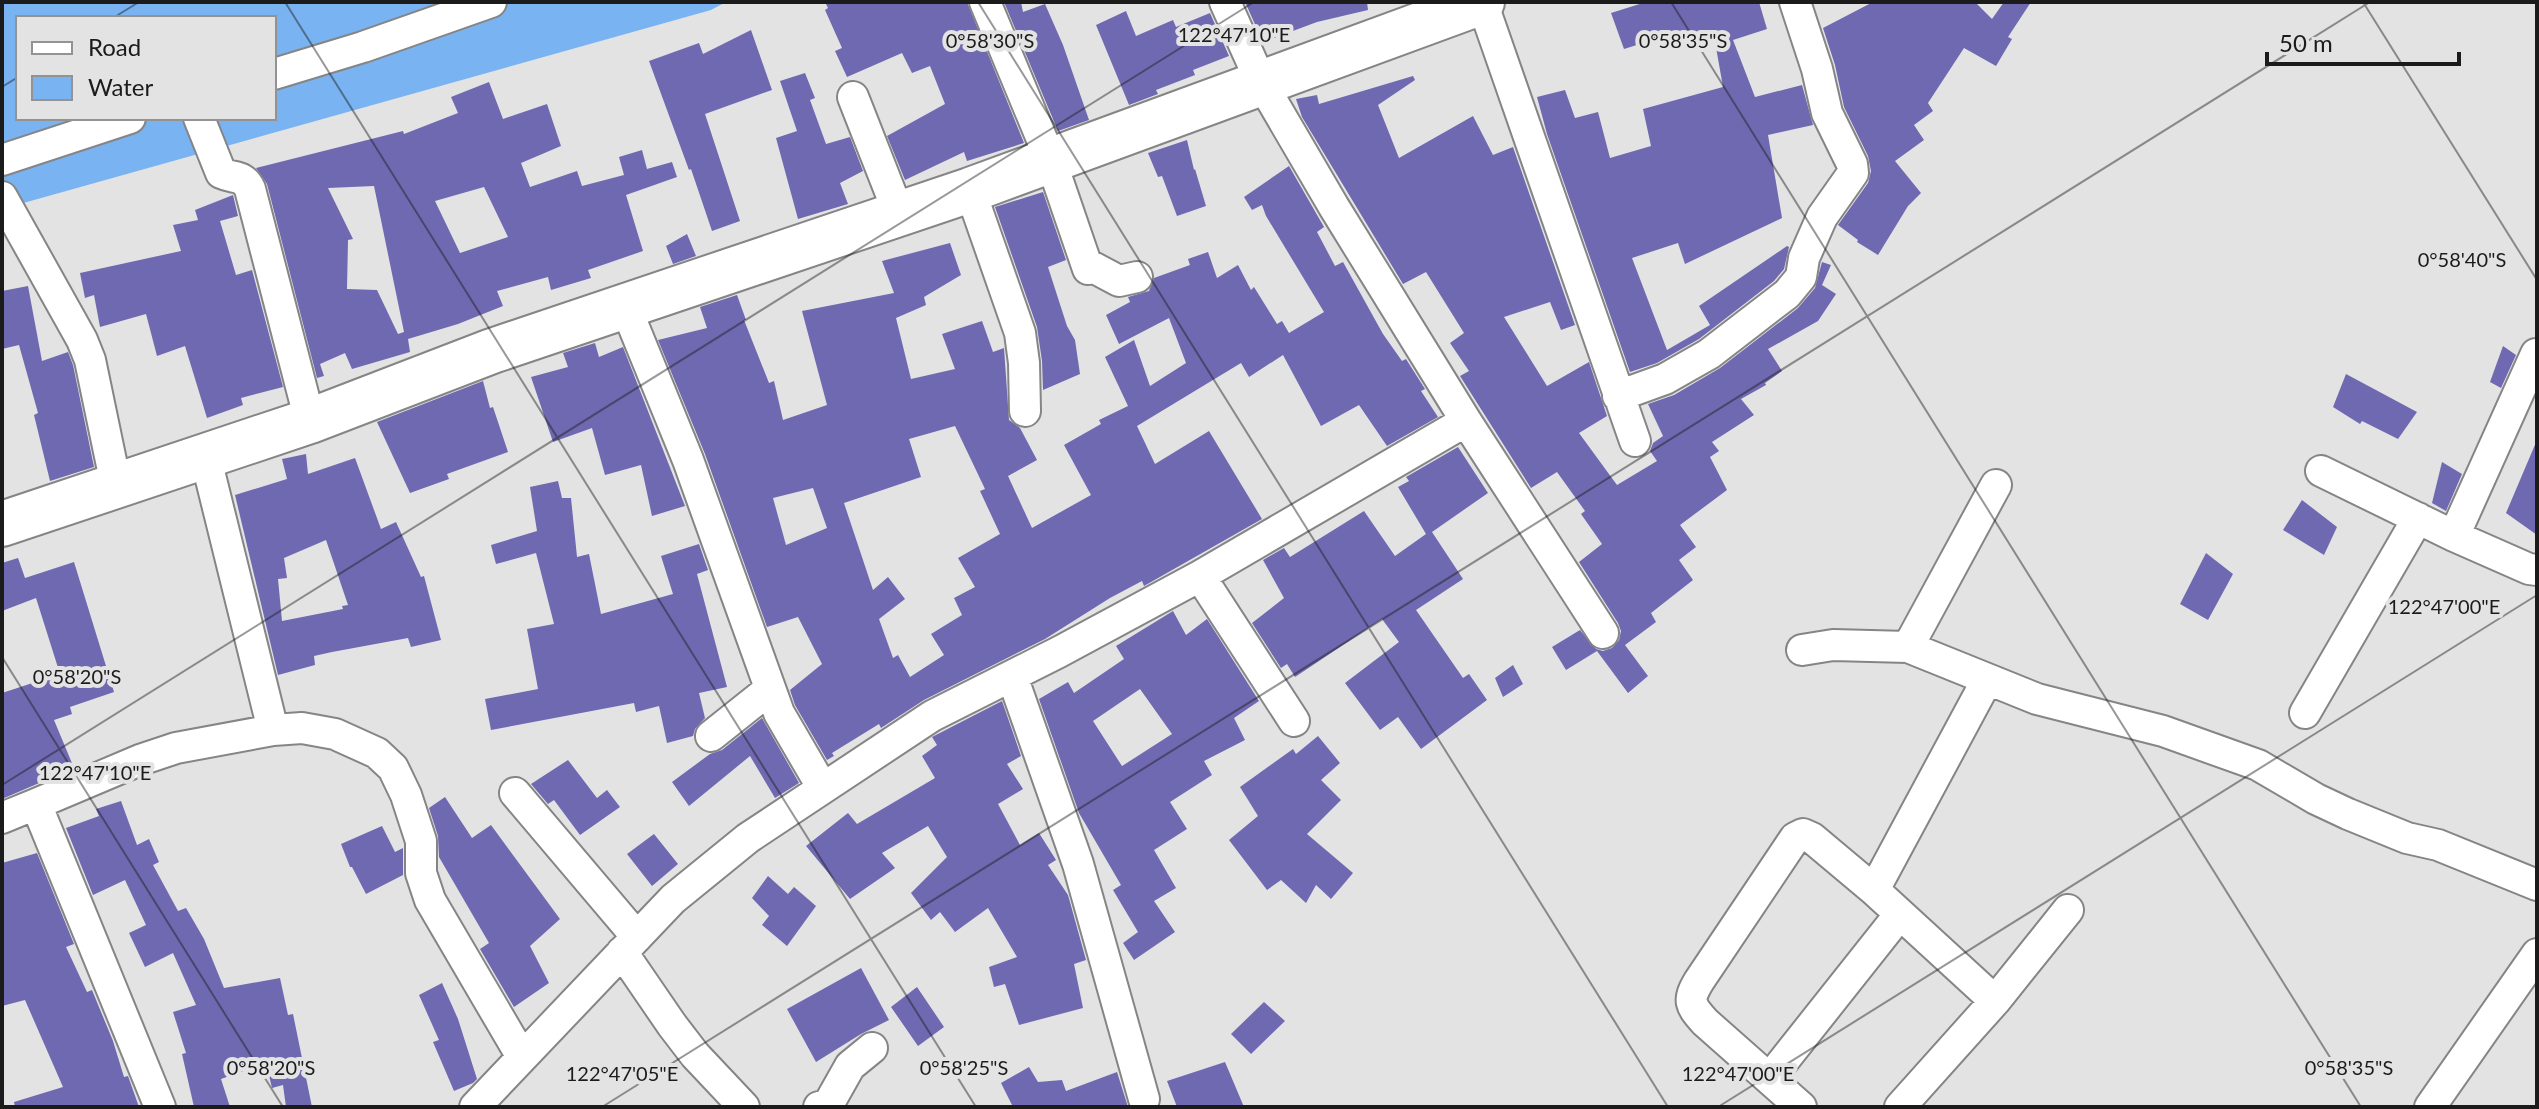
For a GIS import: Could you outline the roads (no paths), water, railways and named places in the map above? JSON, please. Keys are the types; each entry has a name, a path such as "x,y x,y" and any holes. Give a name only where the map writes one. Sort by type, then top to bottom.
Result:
{"highway":[{"path":"2,524 310,421 492,351 970,190 1482,2"}],"street":[{"path":"276,73 491,2"},
{"path":"985,2 1051,161 1088,266 1119,281 1137,277"},
{"path":"1225,2 1261,82 1334,207 1466,421 1603,633"},
{"path":"1482,2 1635,441"},
{"path":"1618,396 1665,379 1709,354 1787,294 1801,277 1804,258 1822,217 1853,173 1852,164 1827,113 1817,69 1795,2"},
{"path":"853,97 899,214"},
{"path":"2,160 124,120"},
{"path":"200,120 221,173 241,177 250,189 310,421"},
{"path":"970,190 1020,333 1025,411"},
{"path":"2,197 82,340 90,360 116,485"},
{"path":"626,308 688,460 779,713 822,787"},
{"path":"2454,536 2536,354"},
{"path":"475,1107 673,899 748,838 932,716 1200,576 1466,421"},
{"path":"205,455 273,730"},
{"path":"2321,471 2454,536 2537,570"},
{"path":"1908,647 1996,485"},
{"path":"2305,713 2418,518"},
{"path":"1200,576 1294,721"},
{"path":"1802,650 1833,645 1908,647 2037,699 2202,743 2258,765 2316,799 2368,823 2407,838 2438,845 2537,885"},
{"path":"1012,676 1078,864 1139,1086"},
{"path":"1874,890 1987,680"},
{"path":"711,736 770,689"},
{"path":"2,818 176,748 273,730 302,728 335,734 377,753 393,768 406,795 421,841 421,873 430,900 522,1057"},
{"path":"515,793 630,945 672,1025 695,1055 744,1107"},
{"path":"36,804 160,1107"},
{"path":"1801,1107 1705,1022 1690,1001 1691,994 1795,838 1803,834 1812,838 1874,890 1995,1001"},
{"path":"1900,1107 1995,1001 2068,910"},
{"path":"1770,1078 1900,914"},
{"path":"2430,1107 2537,954"},
{"path":"819,1107 828,1105 850,1066 872,1048"}],"water":[{"path":"2,2 726,2 711,10 2,209"}]}
